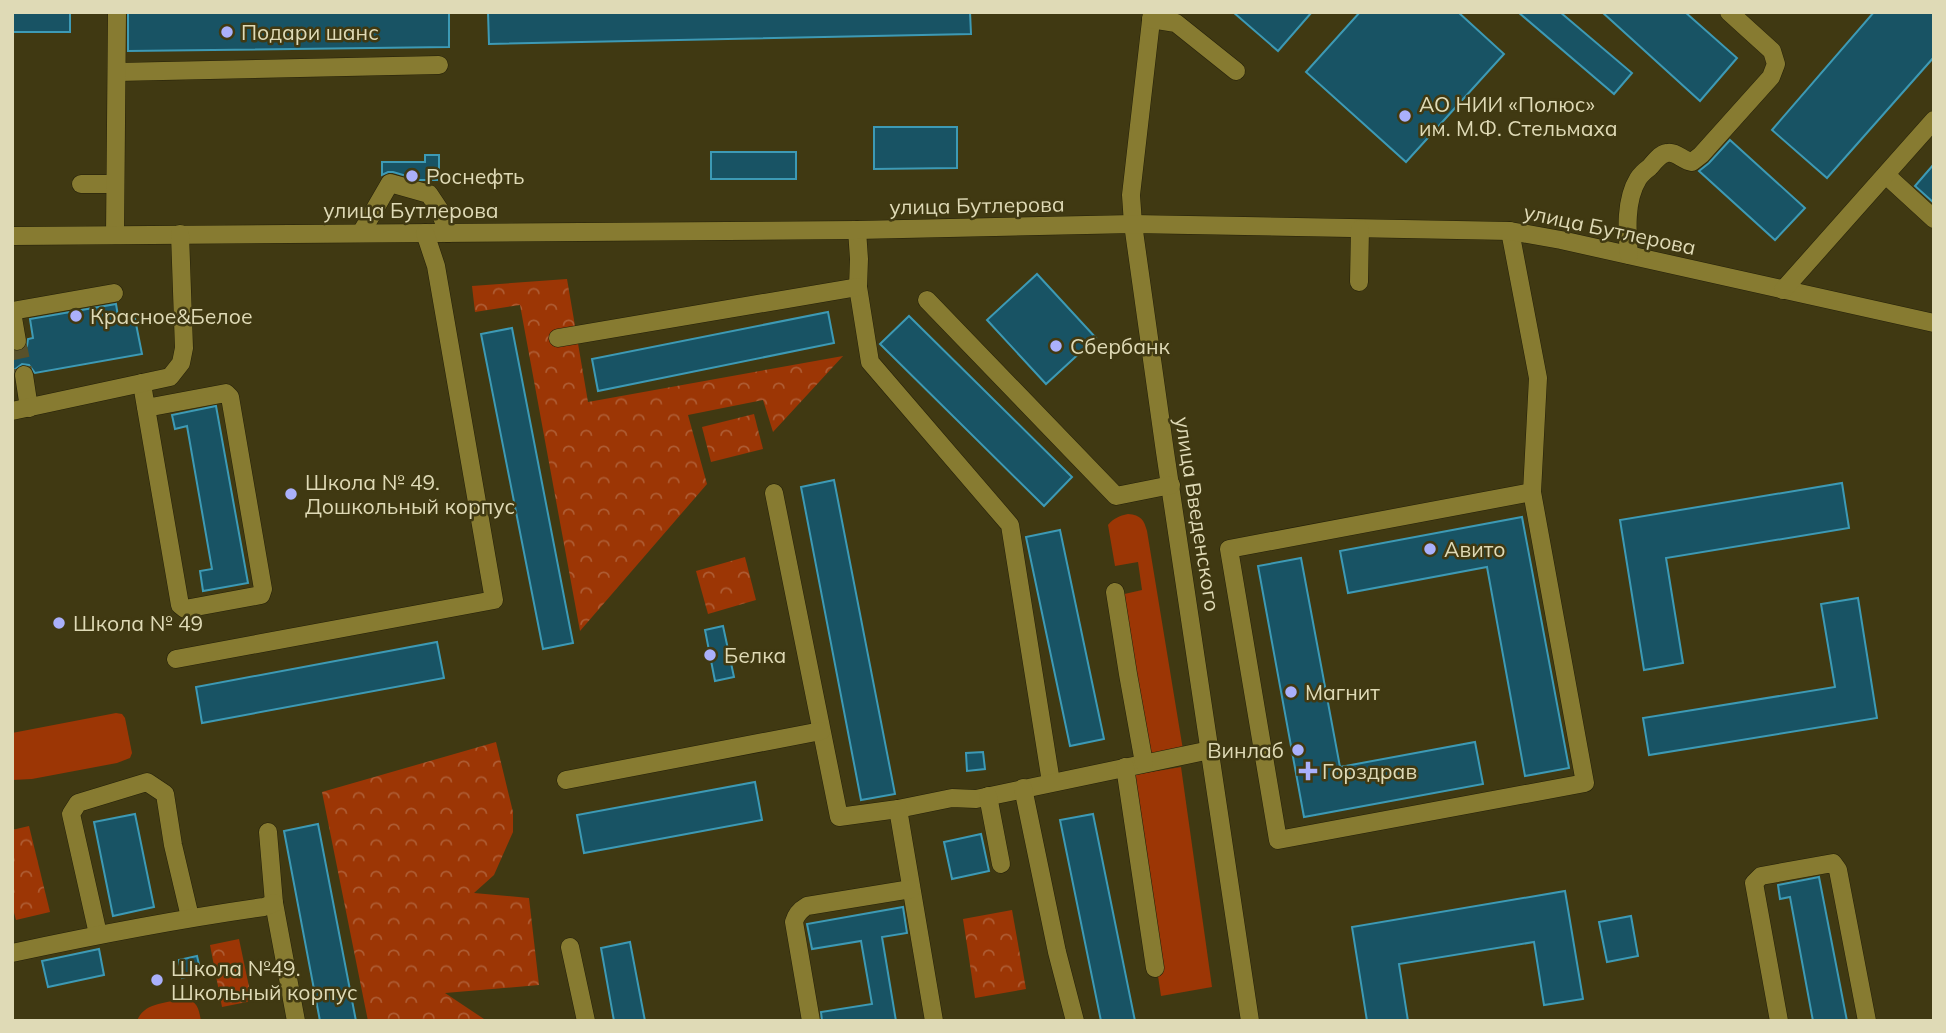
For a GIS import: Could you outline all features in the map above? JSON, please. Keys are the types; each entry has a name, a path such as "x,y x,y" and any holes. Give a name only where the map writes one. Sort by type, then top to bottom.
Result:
{"street":[{"path":"115,235 117,12"},
{"path":"1629,255 1627,231 1631,197 1638,179 1659,157 1667,153 1692,162 1771,77 1776,64 1772,51 1729,12"},
{"path":"1152,16 1176,23 1236,71"},
{"name":"улица Введенского","path":"1152,16 1131,195 1133,224 1250,1021"},
{"path":"117,72 439,65"},
{"path":"1783,290 1934,120"},
{"path":"1886,175 1934,219"},
{"path":"361,233 390,183 429,194 439,209 448,233"},
{"path":"80,184 115,184"},
{"name":"улица Бутлерова","path":"12,236 857,230 1133,224 1510,232 1562,240 1934,323"},
{"path":"1359,282 1360,229"},
{"path":"857,230 858,287 870,362 1010,525 1051,782"},
{"path":"1510,232 1538,378 1532,492 1585,783 1278,840 1229,549 1532,492"},
{"path":"176,659 494,600 436,266 425,233"},
{"path":"24,375 21,409 170,377 181,363 184,348 180,234"},
{"path":"558,338 858,287"},
{"path":"18,341 12,311 114,293"},
{"path":"927,300 1116,496 1171,485"},
{"path":"142,383 146,408 182,608 261,595 263,589 230,397 224,394 146,408"},
{"path":"774,493 839,817 951,798 976,799 1210,750"},
{"path":"1115,592 1144,763"},
{"path":"566,780 821,731"},
{"path":"1125,767 1155,968"},
{"path":"98,934 71,814 78,803 147,782 165,794 173,845 190,917"},
{"path":"1023,788 1074,1021"},
{"path":"988,796 1001,864"},
{"path":"898,808 934,1021"},
{"path":"268,832 274,902 296,1021"},
{"path":"1779,1021 1754,883 1761,876 1833,863 1838,870 1867,1021"},
{"path":"811,1021 794,922 800,909 911,888"},
{"path":"12,953 190,917 264,907 274,902"},
{"path":"570,947 586,1021"}],"green space":[{"path":"567,279 588,402 843,356 773,432 763,400 688,415 707,484 580,631 520,305 475,312 472,286"},
{"path":"754,414 763,449 711,462 702,427"},
{"path":"1128,514 1141,519 1147,531 1183,750 1148,756 1120,595 1142,590 1138,562 1115,566 1108,525"},
{"path":"745,557 756,600 708,614 696,571"},
{"path":"116,713 125,718 132,753 130,758 117,763 32,779 12,780 12,733"},
{"path":"496,742 513,812 513,832 494,875 474,893 529,898 539,985 445,993 487,1021 368,1021 322,792"},
{"path":"1181,767 1212,987 1161,996 1128,776"},
{"path":"29,826 50,912 16,920 12,905 12,830"},
{"path":"1012,910 1026,989 975,998 963,919"},
{"path":"239,939 252,1001 222,1007 210,945"},
{"path":"185,999 195,1004 201,1021 137,1021 145,1010 151,1007"}],"building":[{"path":"12,12 70,12 70,32 12,32"},
{"path":"128,12 449,12 449,47 128,51"},
{"path":"488,12 970,12 971,34 489,44"},
{"path":"1233,12 1312,12 1278,51"},
{"path":"1360,12 1458,12 1504,54 1406,162 1306,72"},
{"path":"1518,12 1560,12 1632,73 1614,94"},
{"path":"1602,12 1685,12 1737,58 1700,101"},
{"path":"1874,12 1934,12 1934,57 1827,178 1772,130"},
{"path":"874,127 957,127 957,168 874,169"},
{"path":"1730,140 1805,208 1775,240 1699,171"},
{"path":"711,152 796,152 796,179 711,179"},
{"path":"425,155 439,155 439,180 420,180 393,172 382,175 382,162 425,162"},
{"path":"1934,164 1934,203 1915,186"},
{"path":"1037,274 1096,338 1046,384 987,320"},
{"path":"116,304 119,322 135,319 142,354 35,373 29,365 22,364 14,370 12,377 12,351 24,350 28,339 33,338 30,319"},
{"path":"828,312 834,343 598,391 592,359"},
{"path":"909,316 1072,477 1044,506 880,344"},
{"path":"512,328 573,643 543,649 481,334"},
{"path":"216,406 248,583 203,591 200,571 212,569 187,426 175,429 172,415"},
{"path":"834,480 895,794 861,800 801,487"},
{"path":"1842,483 1849,528 1666,558 1683,663 1644,670 1620,520"},
{"path":"1522,517 1569,768 1525,776 1487,567 1348,593 1340,551"},
{"path":"1060,530 1104,739 1070,746 1026,537"},
{"path":"1301,558 1340,767 1475,742 1483,784 1304,817 1258,566"},
{"path":"1858,598 1877,718 1649,755 1643,718 1835,687 1821,604"},
{"path":"723,626 734,677 715,681 705,630"},
{"path":"437,642 444,678 202,723 196,687"},
{"path":"983,752 985,769 967,771 966,753"},
{"path":"755,782 762,820 584,853 577,815"},
{"path":"135,814 154,907 113,916 94,822"},
{"path":"1093,814 1135,1021 1101,1021 1060,820"},
{"path":"318,824 356,1021 320,1021 284,831"},
{"path":"981,834 989,871 952,879 944,842"},
{"path":"1819,877 1847,1021 1813,1021 1790,897 1780,899 1778,885"},
{"path":"1565,891 1583,999 1544,1005 1534,942 1399,964 1408,1021 1367,1021 1352,927"},
{"path":"903,907 907,933 882,937 896,1021 822,1021 821,1012 872,1004 861,941 812,949 807,924"},
{"path":"1631,916 1638,956 1607,962 1599,922"},
{"path":"630,942 645,1021 614,1021 601,948"},
{"path":"99,949 104,975 48,987 42,961"},
{"path":"197,956 201,973 182,978 179,960"}],"tunnel":[{"path":"17,341 24,375"}],"place":[{"name":"Подари шанс","path":"227,32"},
{"name":"АО НИИ «Полюс» им. М.Ф. Стельмаха","path":"1405,116"},
{"name":"Роснефть","path":"412,176"},
{"name":"Красное&Белое","path":"76,316"},
{"name":"Сбербанк","path":"1056,346"},
{"name":"Школа № 49. Дошкольный корпус","path":"291,494"},
{"name":"Авито","path":"1430,549"},
{"name":"Школа № 49","path":"59,623"},
{"name":"Белка","path":"710,655"},
{"name":"Магнит","path":"1291,692"},
{"name":"Винлаб","path":"1298,750"},
{"name":"Горздрав","path":"1308,771"},
{"name":"Школа №49. Школьный корпус","path":"157,980"}]}
